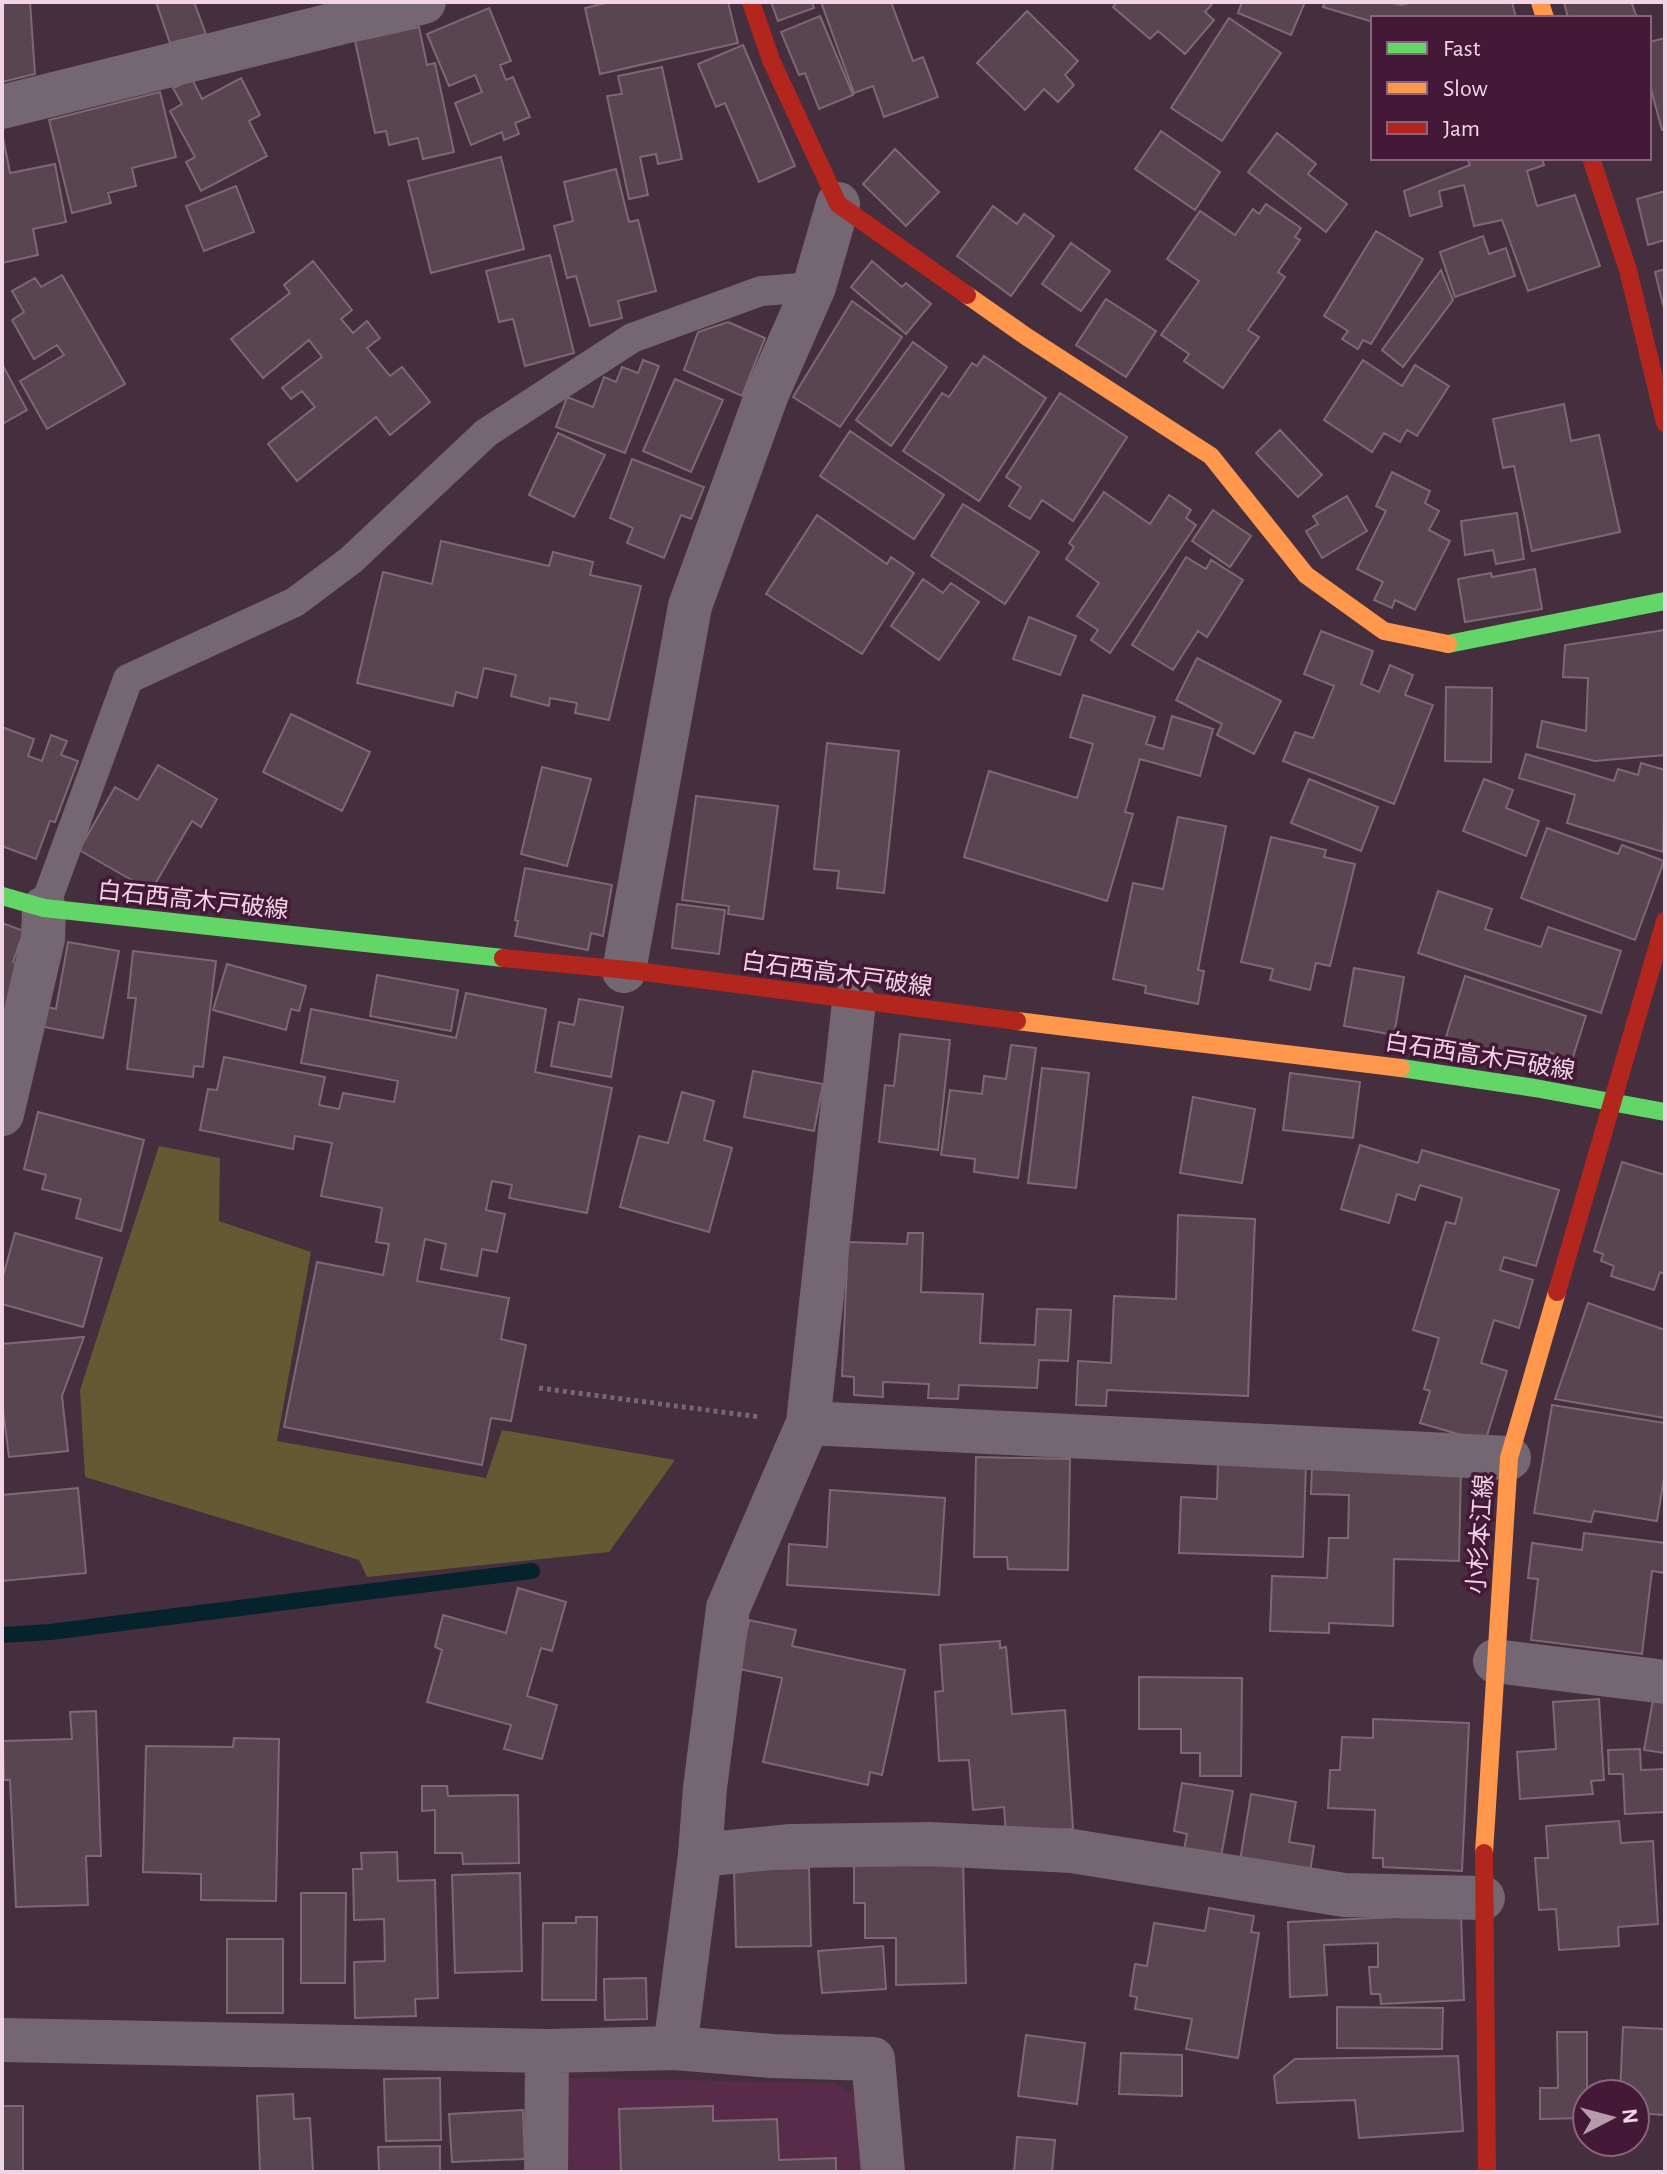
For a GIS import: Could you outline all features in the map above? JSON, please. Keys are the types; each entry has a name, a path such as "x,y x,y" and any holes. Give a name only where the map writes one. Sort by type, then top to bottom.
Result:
{"main road":[{"path":"751,2 771,60 838,204 1027,337 1211,456 1306,575 1384,631 1451,645 1665,601"},
{"path":"1592,160 1628,270 1665,423"},
{"name":"白石西高木戸破線","path":"2,896 44,908 637,971 854,1002 1353,1061 1613,1101 1665,1112"},
{"name":"小杉本江線","path":"1487,2172 1484,1831 1509,1458 1665,921"}],"street":[{"path":"2,107 424,2"},
{"path":"624,971 690,606 767,394 814,287 838,204"},
{"path":"2,1114 43,939 44,908"},
{"path":"675,2048 728,1608 808,1423 854,1002"},
{"path":"808,1423 1509,1458"},
{"path":"1495,1661 1665,1682"},
{"path":"700,1855 791,1846 929,1844 1072,1851 1344,1895 1483,1898"},
{"path":"2,2040 547,2051 675,2048 772,2056 873,2059 883,2172"},
{"path":"546,2172 547,2051"}],"lane":[{"path":"44,908 128,679 295,602 351,560 486,433 632,338 761,291 814,287"}],"path":[{"path":"539,1388 808,1423"}],"shaded area":[{"path":"159,1146 220,1158 219,1221 311,1252 277,1441 486,1478 502,1430 675,1460 609,1552 367,1577 359,1560 85,1477 80,1390"},
{"path":"564,2078 834,2083 865,2100 864,2172 565,2172"}],"building":[{"path":"2,2 30,2 35,74 2,82"},
{"path":"156,2 194,2 206,34 170,43"},
{"path":"610,2 728,2 738,43 600,74 585,8"},
{"path":"771,2 812,2 814,8 778,21"},
{"path":"821,2 891,2 913,61 923,57 938,97 884,117 873,86 854,93"},
{"path":"1117,2 1214,2 1205,12 1214,20 1185,54 1158,31 1150,39 1113,7"},
{"path":"1242,2 1305,2 1291,35 1238,13"},
{"path":"1325,2 1389,2 1401,5 1413,2 1512,2 1516,16 1371,16 1371,21 1323,7"},
{"path":"1564,2 1638,2 1632,4 1636,16 1568,16"},
{"path":"489,8 511,61 500,65 506,80 513,77 530,117 515,123 519,134 504,140 502,132 471,145 455,103 482,92 475,75 449,86 427,34"},
{"path":"1027,11 1078,61 1065,75 1074,85 1058,102 1044,89 1025,110 977,63"},
{"path":"820,16 853,95 819,109 805,73 799,75 781,32"},
{"path":"1229,18 1281,53 1222,141 1171,108"},
{"path":"419,27 427,65 435,63 454,152 423,159 418,138 389,145 386,131 375,133 355,41"},
{"path":"1665,38 1665,129 1662,130 1651,89 1651,42"},
{"path":"743,45 795,166 759,182 725,103 716,107 698,64"},
{"path":"662,67 682,159 658,164 656,154 640,157 648,195 629,199 607,96 622,94 618,76"},
{"path":"241,78 260,115 249,121 267,156 201,191 186,162 195,157 170,111 182,104 173,88 192,79 202,99"},
{"path":"160,92 176,157 132,168 136,186 108,193 111,203 72,213 49,120"},
{"path":"1161,131 1220,172 1195,210 1135,169"},
{"path":"2,132 10,173 55,164 66,222 33,229 38,255 2,263"},
{"path":"1277,133 1316,164 1308,174 1347,204 1326,232 1248,172"},
{"path":"895,149 939,192 906,226 863,184"},
{"path":"501,157 524,249 431,273 408,181"},
{"path":"1468,160 1543,160 1544,165 1527,171 1537,206 1575,195 1600,266 1528,291 1502,220 1474,226 1464,185 1439,191 1442,206 1410,216 1404,191 1470,165"},
{"path":"616,169 629,222 638,220 656,291 618,301 622,318 590,326 576,276 567,278 554,226 573,221 564,182"},
{"path":"236,186 254,232 204,251 186,206"},
{"path":"1665,191 1665,240 1648,245 1637,199"},
{"path":"1266,204 1301,228 1295,237 1300,240 1278,272 1285,277 1248,330 1259,337 1223,388 1184,361 1189,354 1161,335 1199,281 1167,259 1200,211 1235,235 1253,209 1259,214"},
{"path":"993,206 1017,224 1024,214 1054,236 1011,296 957,256"},
{"path":"1376,231 1423,259 1371,344 1363,340 1358,349 1342,339 1348,331 1324,316"},
{"path":"1483,236 1489,254 1506,248 1515,276 1455,297 1440,252"},
{"path":"1071,243 1110,271 1081,311 1042,284"},
{"path":"550,255 574,353 525,366 513,319 499,322 486,271"},
{"path":"313,261 352,310 341,319 353,333 367,321 380,338 367,348 390,376 402,367 430,402 390,435 376,417 297,481 268,444 315,407 302,391 291,399 282,388 322,357 309,340 263,378 231,339 290,293 284,285"},
{"path":"872,261 902,287 906,283 931,304 906,334 851,287"},
{"path":"1665,269 1665,304 1663,305 1655,272"},
{"path":"1441,270 1453,300 1403,367 1382,350"},
{"path":"62,275 125,384 47,429 20,381 64,355 57,345 34,359 12,320 24,312 12,291 35,278 41,287"},
{"path":"1106,299 1156,331 1126,377 1076,345"},
{"path":"852,301 902,337 840,427 793,397"},
{"path":"728,322 765,338 742,396 684,370 698,332"},
{"path":"913,342 947,367 891,446 856,420"},
{"path":"984,356 1046,398 979,501 903,451 942,393 949,397 972,363 977,366"},
{"path":"643,360 659,366 625,453 556,427 567,397 593,407 604,377 616,382 622,367 638,373"},
{"path":"1363,360 1402,386 1415,365 1449,386 1417,436 1407,430 1400,442 1384,433 1372,452 1324,420"},
{"path":"2,364 27,410 2,424"},
{"path":"675,379 723,400 691,472 643,451"},
{"path":"1060,393 1127,437 1073,521 1042,500 1030,519 1009,506 1021,487 1006,477"},
{"path":"1564,404 1571,441 1599,435 1620,532 1532,551 1514,466 1503,468 1493,419"},
{"path":"1280,430 1322,475 1298,497 1256,453"},
{"path":"850,431 944,495 914,539 820,476"},
{"path":"558,433 605,455 574,517 529,495"},
{"path":"632,459 704,487 691,519 681,515 664,558 627,543 633,528 610,518"},
{"path":"1392,472 1430,491 1425,503 1439,511 1429,530 1450,541 1415,610 1395,600 1392,608 1374,600 1383,582 1357,569 1386,511 1376,506"},
{"path":"1104,492 1150,524 1169,495 1191,510 1186,518 1196,525 1110,653 1091,640 1098,630 1077,616 1099,583 1066,559 1074,547 1069,543"},
{"path":"1347,496 1367,531 1322,558 1306,531 1318,524 1313,516"},
{"path":"963,504 1039,552 1005,604 931,556"},
{"path":"1213,510 1251,536 1230,567 1192,541"},
{"path":"1517,513 1524,559 1496,564 1493,550 1465,555 1461,521"},
{"path":"817,515 887,564 891,557 914,573 862,654 766,594"},
{"path":"441,541 549,566 553,552 593,562 590,575 641,586 609,720 575,713 577,703 550,698 549,706 511,696 516,675 484,668 477,698 456,692 453,706 357,683 383,572 432,584"},
{"path":"1186,557 1206,569 1211,560 1243,580 1207,637 1198,631 1173,670 1132,645"},
{"path":"1535,569 1542,609 1465,622 1458,579"},
{"path":"923,579 943,593 951,583 979,602 939,660 891,626"},
{"path":"1029,617 1076,636 1060,675 1013,659"},
{"path":"1665,630 1665,755 1595,761 1537,747 1542,721 1586,731 1588,678 1563,677 1565,645"},
{"path":"1321,631 1373,651 1361,684 1379,692 1390,665 1413,675 1405,695 1433,705 1394,804 1283,761 1295,732 1313,738 1334,686 1304,674"},
{"path":"1197,658 1281,701 1254,754 1217,735 1222,724 1176,700"},
{"path":"1446,687 1492,688 1491,762 1445,761"},
{"path":"1083,695 1155,717 1146,744 1163,749 1172,716 1213,729 1200,776 1140,759 1125,812 1133,814 1107,901 964,857 989,771 1077,798 1093,744 1070,737"},
{"path":"291,714 370,752 342,811 263,772"},
{"path":"2,727 34,739 28,756 42,761 51,735 67,741 61,755 78,761 55,822 50,821 36,859 2,846"},
{"path":"827,743 899,751 884,893 837,888 839,871 814,869"},
{"path":"1526,754 1614,781 1618,769 1638,775 1641,763 1665,770 1663,852 1567,823 1575,795 1519,778"},
{"path":"158,765 217,799 201,827 192,821 151,891 79,850 115,787 138,800"},
{"path":"542,767 591,779 567,866 521,854"},
{"path":"1309,779 1378,807 1361,851 1291,823"},
{"path":"1484,779 1513,790 1506,808 1539,821 1526,856 1463,831"},
{"path":"696,796 778,806 763,919 728,914 729,906 682,900"},
{"path":"1178,817 1226,826 1198,970 1204,971 1198,1004 1145,993 1146,986 1113,979 1133,883 1163,889"},
{"path":"1547,828 1618,854 1622,845 1664,861 1635,940 1521,898"},
{"path":"1271,837 1326,850 1324,857 1355,864 1330,966 1316,963 1310,990 1270,980 1273,969 1241,962"},
{"path":"525,868 612,885 603,936 591,933 588,950 515,936"},
{"path":"1438,891 1492,909 1485,929 1541,947 1548,927 1621,951 1601,1013 1418,953"},
{"path":"677,904 725,910 719,954 672,948"},
{"path":"2,923 24,931 13,962 23,966 2,1025"},
{"path":"68,942 119,951 103,1038 44,1027 47,1007 56,1009"},
{"path":"133,951 216,961 203,1067 194,1066 193,1077 127,1069 136,998 128,998"},
{"path":"227,964 306,986 299,1011 291,1009 286,1030 213,1010"},
{"path":"1354,968 1404,977 1394,1035 1344,1026"},
{"path":"377,975 458,990 451,1031 370,1016"},
{"path":"1465,976 1586,1016 1572,1060 1546,1051 1543,1061 1520,1053 1517,1061 1446,1037"},
{"path":"466,993 546,1009 535,1072 612,1088 587,1213 509,1198 512,1185 492,1181 486,1210 505,1214 497,1252 482,1249 477,1276 441,1269 446,1244 425,1239 417,1281 509,1298 501,1339 526,1345 511,1421 491,1418 482,1465 284,1427 317,1262 383,1275 389,1244 376,1242 382,1208 321,1196 332,1143 295,1136 293,1149 200,1130 208,1089 217,1090 224,1057 325,1077 319,1105 339,1109 343,1093 394,1102 398,1081 301,1063 311,1009 456,1038"},
{"path":"579,999 623,1007 611,1077 551,1066 559,1022 574,1025"},
{"path":"900,1034 950,1040 938,1150 879,1142 885,1085 894,1086"},
{"path":"1011,1045 1036,1048 1018,1178 974,1172 975,1159 941,1155 950,1090 982,1094 984,1076 1006,1079"},
{"path":"1042,1068 1089,1073 1076,1188 1028,1183"},
{"path":"753,1071 823,1084 814,1131 744,1117"},
{"path":"1290,1073 1360,1082 1353,1138 1283,1130"},
{"path":"682,1092 714,1101 704,1140 732,1148 709,1232 620,1207 639,1136 668,1143"},
{"path":"1193,1097 1255,1109 1242,1183 1180,1173"},
{"path":"38,1112 144,1140 121,1231 76,1218 81,1199 42,1189 46,1175 24,1169"},
{"path":"1360,1145 1418,1163 1422,1150 1559,1190 1536,1266 1504,1257 1500,1270 1533,1280 1519,1328 1494,1320 1481,1363 1507,1371 1485,1442 1420,1423 1430,1391 1424,1389 1439,1338 1413,1330 1446,1222 1455,1224 1462,1198 1420,1185 1415,1200 1397,1194 1389,1223 1341,1209"},
{"path":"1622,1162 1665,1175 1665,1274 1660,1272 1654,1290 1611,1276 1614,1266 1601,1261 1603,1254 1594,1251"},
{"path":"1178,1215 1255,1219 1248,1396 1107,1390 1106,1406 1076,1405 1078,1361 1111,1363 1114,1296 1176,1299"},
{"path":"15,1233 102,1258 83,1327 2,1304 2,1280"},
{"path":"908,1233 923,1233 921,1292 983,1294 980,1343 1035,1345 1037,1309 1071,1310 1068,1361 1039,1360 1037,1388 959,1385 958,1399 928,1398 929,1384 883,1382 883,1397 854,1395 854,1377 842,1376 848,1242 907,1244"},
{"path":"1588,1303 1665,1330 1665,1418 1555,1399"},
{"path":"84,1337 62,1396 68,1451 9,1457 2,1401 2,1344"},
{"path":"1552,1405 1665,1423 1665,1472 1657,1521 1594,1511 1591,1522 1534,1513"},
{"path":"976,1457 1070,1459 1068,1570 1008,1569 1007,1557 974,1557"},
{"path":"1218,1460 1306,1464 1303,1557 1179,1553 1181,1497 1217,1499"},
{"path":"1312,1464 1461,1469 1459,1561 1394,1559 1393,1626 1329,1623 1329,1633 1270,1631 1272,1576 1327,1578 1329,1538 1348,1538 1349,1495 1311,1494"},
{"path":"78,1488 86,1573 2,1581 2,1495"},
{"path":"830,1490 945,1498 939,1595 787,1585 789,1544 827,1547"},
{"path":"1584,1533 1665,1543 1665,1573 1652,1571 1642,1654 1531,1640 1538,1579 1528,1578 1532,1543 1582,1550"},
{"path":"518,1588 566,1602 552,1651 541,1648 527,1696 557,1705 542,1759 504,1749 511,1725 427,1702 442,1650 435,1647 443,1615 506,1633"},
{"path":"749,1620 796,1630 792,1646 905,1670 882,1775 870,1772 868,1785 763,1762 782,1678 739,1669"},
{"path":"1000,1641 1000,1648 1006,1647 1012,1714 1065,1710 1073,1829 1006,1834 1004,1807 973,1810 969,1760 939,1761 935,1692 943,1691 940,1645"},
{"path":"1139,1677 1242,1678 1241,1776 1200,1776 1200,1753 1181,1753 1181,1729 1139,1729"},
{"path":"1599,1699 1604,1780 1591,1781 1593,1794 1520,1799 1517,1752 1556,1749 1553,1702"},
{"path":"1653,1700 1665,1702 1665,1753 1644,1750"},
{"path":"96,1711 101,1856 86,1856 88,1905 16,1907 10,1780 4,1780 3,1741 72,1739 70,1712"},
{"path":"1373,1719 1469,1723 1462,1871 1383,1867 1383,1858 1373,1858 1375,1810 1328,1808 1330,1770 1340,1770 1342,1737 1373,1738"},
{"path":"234,1738 279,1739 276,1901 201,1900 201,1874 143,1872 146,1746 233,1747"},
{"path":"1640,1749 1641,1770 1665,1769 1665,1812 1625,1814 1623,1774 1609,1774 1608,1750"},
{"path":"1182,1783 1233,1791 1221,1857 1184,1850 1187,1834 1174,1831"},
{"path":"422,1786 447,1786 448,1796 518,1795 519,1863 463,1864 462,1853 435,1853 435,1810 422,1811"},
{"path":"1251,1794 1296,1802 1289,1842 1314,1846 1309,1879 1239,1867"},
{"path":"1619,1821 1621,1843 1653,1841 1658,1924 1618,1927 1619,1946 1559,1950 1556,1909 1539,1910 1535,1858 1548,1858 1546,1826"},
{"path":"397,1852 398,1881 435,1880 438,1998 415,1999 416,2016 355,2018 354,1962 385,1961 384,1919 354,1920 353,1869 362,1869 361,1853"},
{"path":"963,1861 966,1983 896,1985 896,1938 865,1938 865,1903 854,1903 854,1863"},
{"path":"809,1868 811,1946 736,1947 734,1870"},
{"path":"520,1873 522,1971 455,1973 452,1875"},
{"path":"301,1893 346,1893 345,1983 301,1983"},
{"path":"1209,1908 1254,1916 1251,1932 1259,1933 1238,2058 1186,2049 1192,2019 1135,2009 1137,1997 1130,1996 1135,1964 1147,1966 1154,1923 1205,1931"},
{"path":"1461,1914 1464,2000 1381,2004 1380,1994 1371,1994 1369,1967 1378,1967 1378,1943 1324,1945 1327,1995 1290,1997 1288,1922"},
{"path":"576,1917 597,1917 596,2000 542,2000 543,1923 576,1923"},
{"path":"227,1939 283,1939 283,2013 227,2013"},
{"path":"883,1946 886,1989 822,1993 818,1951"},
{"path":"646,1978 647,2019 605,2020 604,1979"},
{"path":"1337,2007 1443,2008 1442,2049 1337,2048"},
{"path":"1623,2027 1665,2029 1665,2115 1651,2114 1651,2078 1621,2078"},
{"path":"1557,2032 1587,2032 1587,2078 1571,2078 1571,2118 1540,2119 1540,2088 1558,2088"},
{"path":"1026,2035 1085,2043 1077,2104 1018,2096"},
{"path":"1121,2053 1182,2055 1182,2096 1119,2094"},
{"path":"1458,2056 1463,2131 1359,2138 1355,2100 1277,2103 1274,2076 1295,2059"},
{"path":"440,2078 441,2140 386,2141 384,2079"},
{"path":"293,2094 294,2119 310,2118 313,2172 260,2172 257,2096"},
{"path":"2,2106 23,2106 23,2172 2,2172"},
{"path":"713,2106 713,2121 777,2119 779,2160 836,2158 836,2172 621,2172 619,2109"},
{"path":"523,2110 525,2159 452,2162 449,2114"},
{"path":"1017,2137 1055,2140 1052,2172 1014,2172"},
{"path":"440,2146 440,2172 379,2172 378,2147"}],"waterway":[{"path":"2,1635 50,1632 532,1571"}],"traffic: fast":[{"path":"1448,644 1665,601"},
{"path":"2,896 44,908 503,958"},
{"path":"1401,1068 1665,1112"}],"traffic: slow":[{"path":"1540,2 1544,16"},
{"path":"967,295 1211,456 1306,575 1384,631 1448,644"},
{"path":"1017,1021 1401,1068"},
{"path":"1484,1853 1509,1458 1557,1292"}],"traffic: jam":[{"path":"751,2 771,60 838,204 967,295"},
{"path":"1592,160 1628,270 1665,423"},
{"path":"1557,1292 1665,921"},
{"path":"503,958 637,971 1017,1021"},
{"path":"1484,1853 1487,2172"}]}
